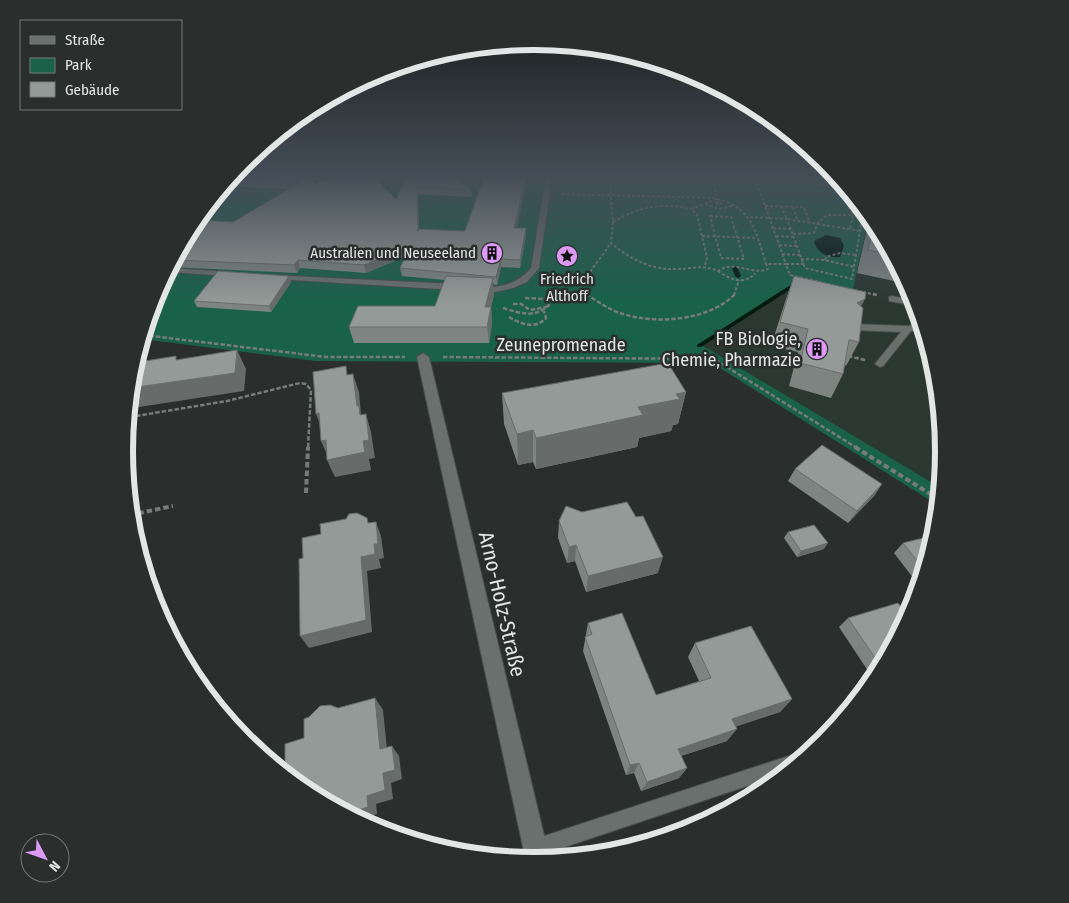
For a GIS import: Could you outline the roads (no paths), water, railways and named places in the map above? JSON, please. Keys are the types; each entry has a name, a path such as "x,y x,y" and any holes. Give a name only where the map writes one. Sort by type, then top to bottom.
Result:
{"street":[{"name":"Arno-Holz-Straße","path":"423,357 537,853"}],"lane":[{"path":"263,276 469,288 508,288 528,278 535,268 542,219"},
{"path":"176,270 244,275"},
{"path":"174,273 185,271"},
{"path":"892,299 907,302"},
{"path":"852,327 908,329 916,327"},
{"path":"880,364 908,329"},
{"path":"543,853 785,765"}],"waterway":[{"path":"735,268 738,276"},
{"path":"699,346 792,286"}],"place":[{"name":"Australien und Neuseeland","path":"492,253"},
{"name":"Friedrich Althoff","path":"567,256"},
{"name":"FB Biologie, Chemie, Pharmazie","path":"817,349"}]}
